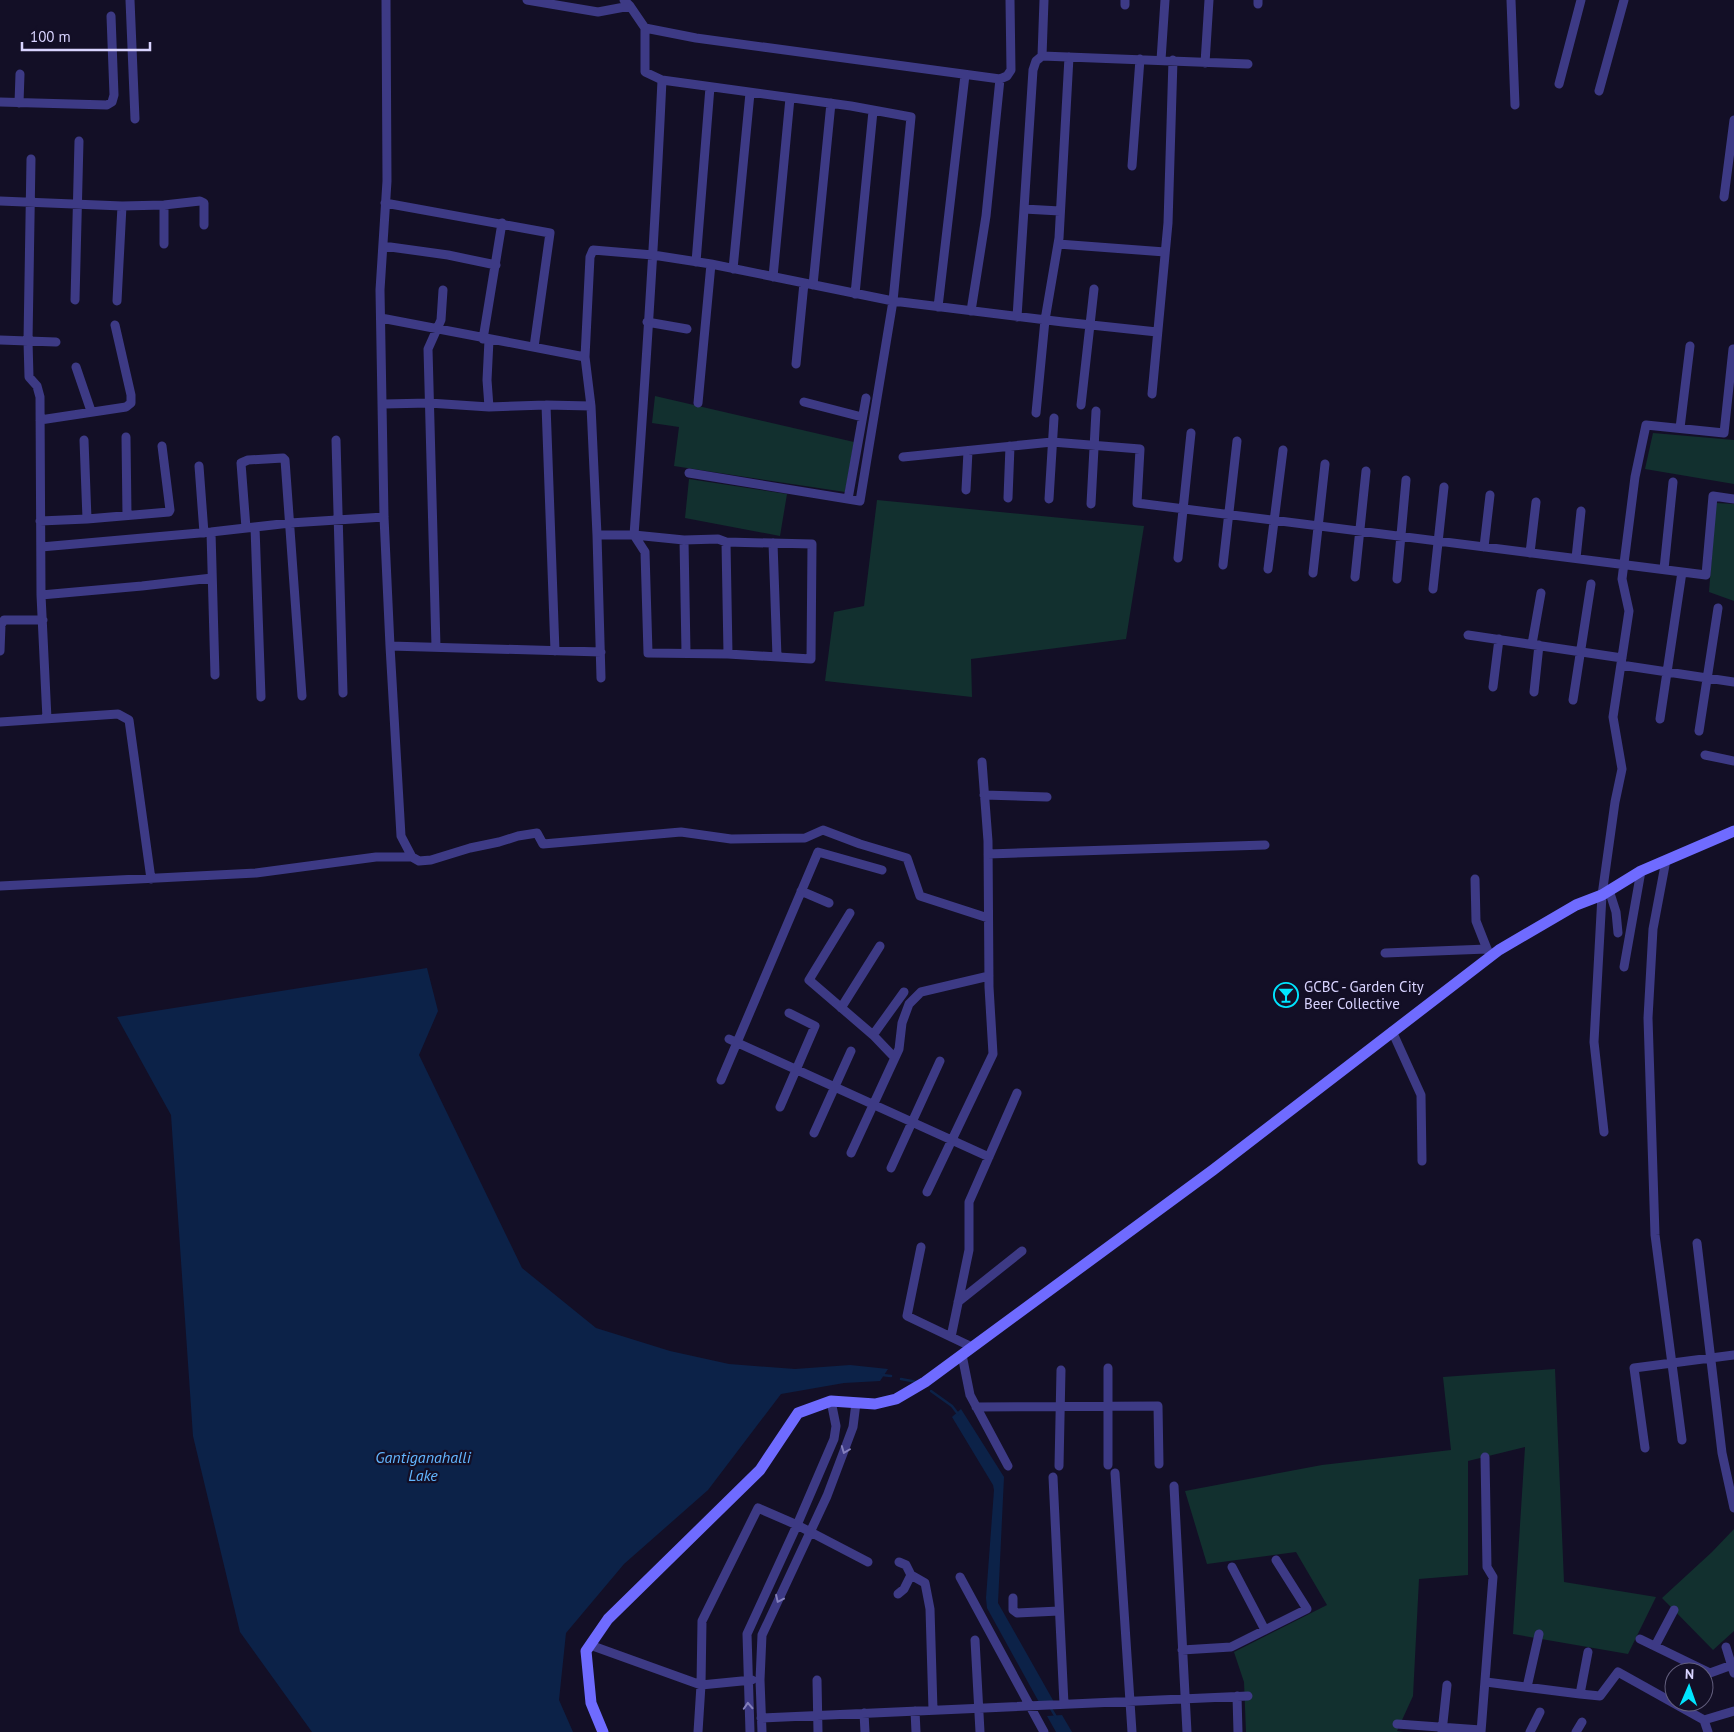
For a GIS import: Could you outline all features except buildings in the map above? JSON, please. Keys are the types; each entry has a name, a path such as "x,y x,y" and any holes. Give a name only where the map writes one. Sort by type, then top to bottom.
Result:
{"street":[{"path":"130,0 136,119"},
{"path":"386,0 387,181 380,290 384,404 384,517 401,836 412,857"},
{"path":"527,0 598,12 627,3 644,28 645,72 662,80 831,103 911,117 892,301 860,501 689,473"},
{"path":"644,28 696,38 965,75 1000,78 1008,76 1011,70 1010,0"},
{"path":"1042,56 1044,0"},
{"path":"1161,60 1165,0"},
{"path":"1205,63 1209,0"},
{"path":"1511,0 1515,105"},
{"path":"1559,84 1581,0"},
{"path":"1599,91 1624,0"},
{"path":"0,102 107,104 112,102 114,95 111,16"},
{"path":"1017,317 1033,70 1036,61 1042,56 1248,64"},
{"path":"1036,413 1045,320 1058,244 1069,57"},
{"path":"1132,166 1140,59"},
{"path":"1152,394 1168,223 1173,60"},
{"path":"19,103 20,74"},
{"path":"938,307 965,75"},
{"path":"971,311 986,216 1000,78"},
{"path":"597,535 634,535 726,542 812,544 811,659 728,654 648,653 646,552 634,535 644,398 647,322 654,255 662,80"},
{"path":"696,262 710,87"},
{"path":"733,269 750,93"},
{"path":"773,277 790,98"},
{"path":"796,364 831,103"},
{"path":"854,294 873,111"},
{"path":"1724,197 1730,173 1734,120"},
{"path":"75,300 78,141"},
{"path":"31,159 29,377 37,386 40,397 40,521 47,719"},
{"path":"0,201 122,206 164,206 197,201 204,203 204,225"},
{"path":"385,203 550,232 534,347"},
{"path":"117,301 122,206"},
{"path":"164,206 164,244"},
{"path":"1024,209 1060,211"},
{"path":"489,407 486,339 502,223"},
{"path":"1058,244 1165,252"},
{"path":"383,246 448,255 496,265"},
{"path":"601,678 591,406 585,357 590,257 593,250 654,255 711,264 892,301 1157,332"},
{"path":"698,403 711,264"},
{"path":"1081,405 1094,289"},
{"path":"436,647 428,349 441,320 443,290"},
{"path":"381,318 585,357"},
{"path":"647,322 687,329"},
{"path":"40,420 126,406 131,403 131,394 115,326"},
{"path":"0,340 56,342"},
{"path":"1680,428 1690,346"},
{"path":"1604,1132 1594,1042 1605,892 1615,802 1622,769 1614,717 1630,612 1622,579 1635,477 1646,425 1724,433 1733,349"},
{"path":"76,367 91,411"},
{"path":"848,499 866,398"},
{"path":"804,402 862,417"},
{"path":"384,404 429,403 489,407 591,406"},
{"path":"546,405 555,651"},
{"path":"1091,504 1096,410"},
{"path":"1049,500 1054,418"},
{"path":"1178,558 1191,433"},
{"path":"126,436 127,515"},
{"path":"84,440 86,519"},
{"path":"336,440 343,693"},
{"path":"1223,565 1237,441"},
{"path":"903,458 1052,442 1140,450 1137,502 1706,574 1713,496 1734,498"},
{"path":"40,521 166,513 170,510 162,446"},
{"path":"1008,498 1010,446"},
{"path":"1268,569 1283,450"},
{"path":"966,490 968,451"},
{"path":"261,697 250,527 242,463 248,460 280,458 285,460 302,696"},
{"path":"1313,573 1325,464"},
{"path":"199,466 212,578 215,675"},
{"path":"1355,577 1366,471"},
{"path":"1397,579 1406,480"},
{"path":"1664,569 1673,482"},
{"path":"1433,589 1444,487"},
{"path":"1484,547 1490,495"},
{"path":"1530,552 1536,502"},
{"path":"1576,558 1581,510"},
{"path":"41,546 290,523 384,517"},
{"path":"684,540 686,653"},
{"path":"726,542 728,654"},
{"path":"773,543 777,657"},
{"path":"1660,719 1682,572"},
{"path":"42,595 212,578"},
{"path":"1573,700 1591,584"},
{"path":"1534,692 1536,645 1542,593"},
{"path":"1699,731 1718,608"},
{"path":"0,650 1,625 4,620 43,620"},
{"path":"1468,635 1581,652 1667,672 1734,682"},
{"path":"1493,686 1499,639"},
{"path":"390,646 601,652"},
{"path":"0,722 118,714 129,720 151,879"},
{"path":"1705,755 1734,760"},
{"path":"927,1192 993,1054 989,976 988,854 982,762"},
{"path":"984,795 1047,798"},
{"path":"0,886 239,875 376,857 412,857 419,861 431,860 470,848 537,833 543,844 681,832 731,838 805,838 824,830 860,844 907,858 920,896 988,918"},
{"path":"603,1732 591,1703 586,1651 608,1619 760,1470 798,1413 831,1401 875,1404 896,1399 925,1382 1213,1170 1357,1060 1489,953 1641,871 1734,831"},
{"path":"988,854 1265,845"},
{"path":"720,1080 733,1041 818,852 882,870"},
{"path":"1666,860 1653,929 1648,1018 1655,1235 1682,1440"},
{"path":"1624,966 1641,871"},
{"path":"1475,878 1476,921 1489,953"},
{"path":"801,891 829,903"},
{"path":"1605,892 1616,912 1618,933"},
{"path":"850,913 809,980 873,1035 895,1058"},
{"path":"841,1008 880,946"},
{"path":"1385,953 1489,953"},
{"path":"851,1153 900,1049 902,1023 909,1004 921,992 989,976"},
{"path":"873,1035 904,992"},
{"path":"780,1107 814,1026 789,1012"},
{"path":"1392,1031 1421,1095 1422,1162"},
{"path":"733,1041 989,1157"},
{"path":"814,1133 851,1051"},
{"path":"891,1168 940,1061"},
{"path":"951,1337 969,1250 969,1202 1017,1093"},
{"path":"1698,1243 1722,1453 1734,1508"},
{"path":"921,1246 907,1316 972,1347"},
{"path":"958,1302 1022,1251"},
{"path":"962,1355 970,1396 1008,1466"},
{"path":"1645,1448 1634,1368 1734,1355"},
{"path":"1108,1368 1108,1465"},
{"path":"1059,1466 1061,1370"},
{"path":"750,1732 747,1634 834,1439 836,1426 831,1401"},
{"path":"762,1732 760,1680 762,1635 827,1496 853,1427 856,1403"},
{"path":"976,1407 1158,1406 1159,1464"},
{"path":"1397,1724 1442,1730 1481,1731 1493,1577 1487,1567 1485,1457"},
{"path":"1115,1473 1132,1732"},
{"path":"1053,1477 1064,1704"},
{"path":"1174,1486 1187,1732"},
{"path":"698,1732 702,1621 758,1508 797,1525 868,1562"},
{"path":"1182,1650 1231,1647 1307,1609 1276,1560"},
{"path":"899,1562 906,1565 911,1574 925,1583 930,1610 933,1710"},
{"path":"1232,1567 1266,1630"},
{"path":"898,1594 904,1589 911,1574"},
{"path":"960,1577 1032,1706 1044,1732"},
{"path":"1013,1598 1013,1610 1017,1613 1059,1611"},
{"path":"1655,1646 1674,1610"},
{"path":"1527,1687 1538,1634"},
{"path":"1640,1639 1710,1673 1733,1669 1726,1647"},
{"path":"975,1640 980,1732"},
{"path":"590,1645 701,1685 760,1680"},
{"path":"1580,1694 1588,1652"},
{"path":"1486,1682 1600,1696 1618,1672 1704,1720 1708,1732"},
{"path":"817,1680 818,1732"},
{"path":"1442,1730 1447,1684"},
{"path":"1236,1696 1238,1732"},
{"path":"761,1718 1248,1696"},
{"path":"915,1711 916,1732"},
{"path":"1530,1732 1540,1712"},
{"path":"1704,1720 1734,1712"},
{"path":"864,1714 865,1732"},
{"path":"1576,1732 1582,1722"}],"green space":[{"path":"655,396 854,442 845,492 674,466 679,427 652,423"},
{"path":"1653,433 1734,440 1734,484 1645,469"},
{"path":"689,479 787,494 780,536 685,518"},
{"path":"877,500 1144,526 1126,639 971,659 972,697 825,681 834,612 864,606"},
{"path":"1716,503 1734,504 1734,601 1709,592"},
{"path":"1555,1369 1564,1582 1656,1597 1628,1654 1513,1634 1525,1447 1468,1461 1468,1575 1419,1579 1413,1696 1397,1731 1404,1732 1246,1732 1244,1682 1234,1652 1327,1605 1296,1552 1207,1564 1185,1491 1322,1465 1451,1450 1443,1377"},
{"path":"1734,1529 1734,1631 1713,1650 1662,1598"}],"water":[{"name":"Gantiganahalli Lake","path":"427,968 438,1011 419,1055 522,1268 596,1328 670,1351 729,1364 795,1369 850,1365 888,1369 880,1381 844,1383 781,1394 708,1490 624,1564 566,1633 559,1700 573,1732 312,1732 240,1632 193,1436 171,1115 117,1017"},
{"path":"961,1409 1004,1477 998,1603 1054,1702 1040,1704 987,1608 986,1598 994,1490 993,1485 952,1417"},
{"path":"1062,1715 1072,1732 1056,1732 1047,1716"}],"waterway":[{"path":"882,1375 891,1376"},
{"path":"901,1379 917,1382"},
{"path":"931,1391 952,1406 958,1414"},
{"path":"1050,1707 1056,1717"}],"place":[{"name":"GCBC - Garden City Beer Collective","path":"1286,995"}]}
